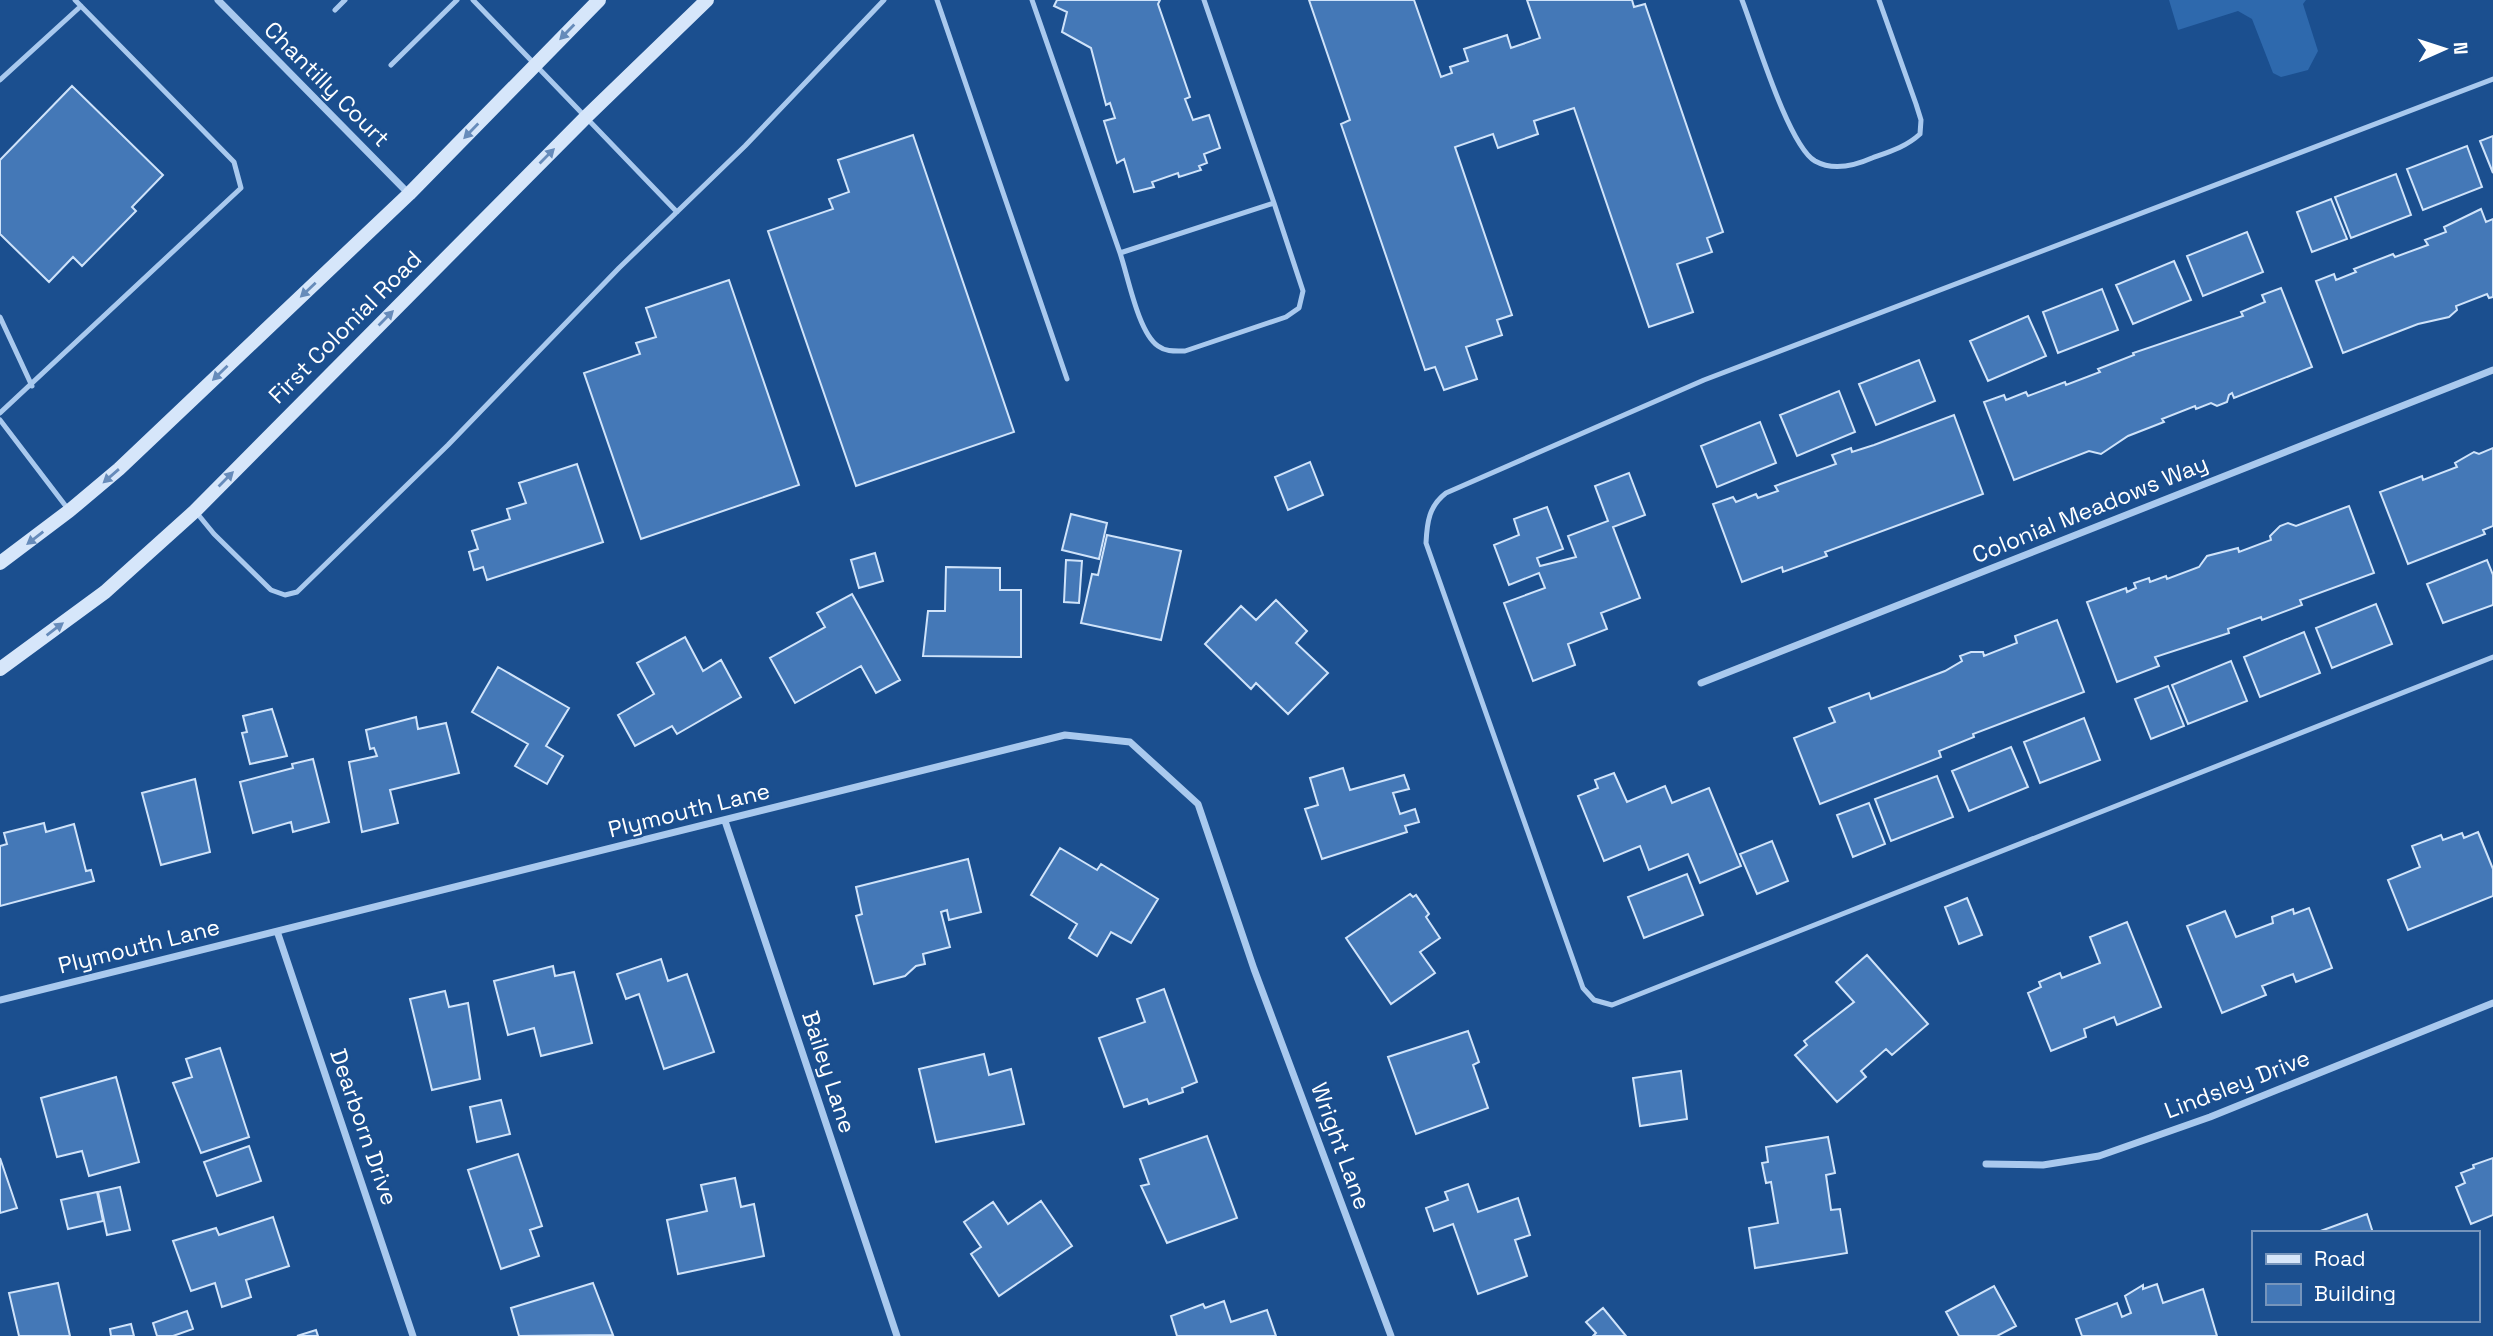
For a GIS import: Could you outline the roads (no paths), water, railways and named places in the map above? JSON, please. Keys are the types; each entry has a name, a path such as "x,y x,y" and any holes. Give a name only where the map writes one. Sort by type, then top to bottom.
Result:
{"main road":[{"path":"0,563 119,469 409,194 599,0"},
{"name":"First Colonial Road","path":"0,669 105,592 195,511 587,116 707,0"}],"street":[{"name":"Chantilly Court","path":"218,0 409,194"},
{"name":"Colonial Meadows Way","path":"1701,683 2493,370"},
{"name":"Plymouth Lane","path":"0,1000 1065,735 1130,742 1198,804 1254,969"},
{"name":"Bailey Lane","path":"725,821 897,1336"},
{"name":"Dearborn Drive","path":"277,931 413,1336"},
{"name":"Wright Lane","path":"1254,969 1391,1336"},
{"name":"Lindsley Drive","path":"1986,1164 2043,1165 2099,1156 2210,1116 2493,1003"}],"lane":[{"path":"0,413 32,386 241,188 234,162 75,0"},
{"path":"335,10 345,0"},
{"path":"391,65 457,0"},
{"path":"473,0 677,212"},
{"path":"195,511 214,534 271,590 285,595 297,592 449,445 619,268 745,146 884,0"},
{"path":"937,0 1067,379"},
{"path":"1032,0 1143,326 1156,345 1170,352 1185,351 1286,317 1299,307 1303,291 1204,0"},
{"path":"1742,0 1788,123 1800,146 1814,161 1835,167 1858,164 1910,143 1920,134 1921,120 1879,0"},
{"path":"0,80 82,6"},
{"path":"2493,79 1704,380 1446,493 1437,500 1427,520 1426,543 1583,988 1594,1000 1612,1005 2493,657"},
{"path":"1120,253 1274,203"},
{"path":"0,317 32,386"},
{"path":"0,420 69,511"}]}
